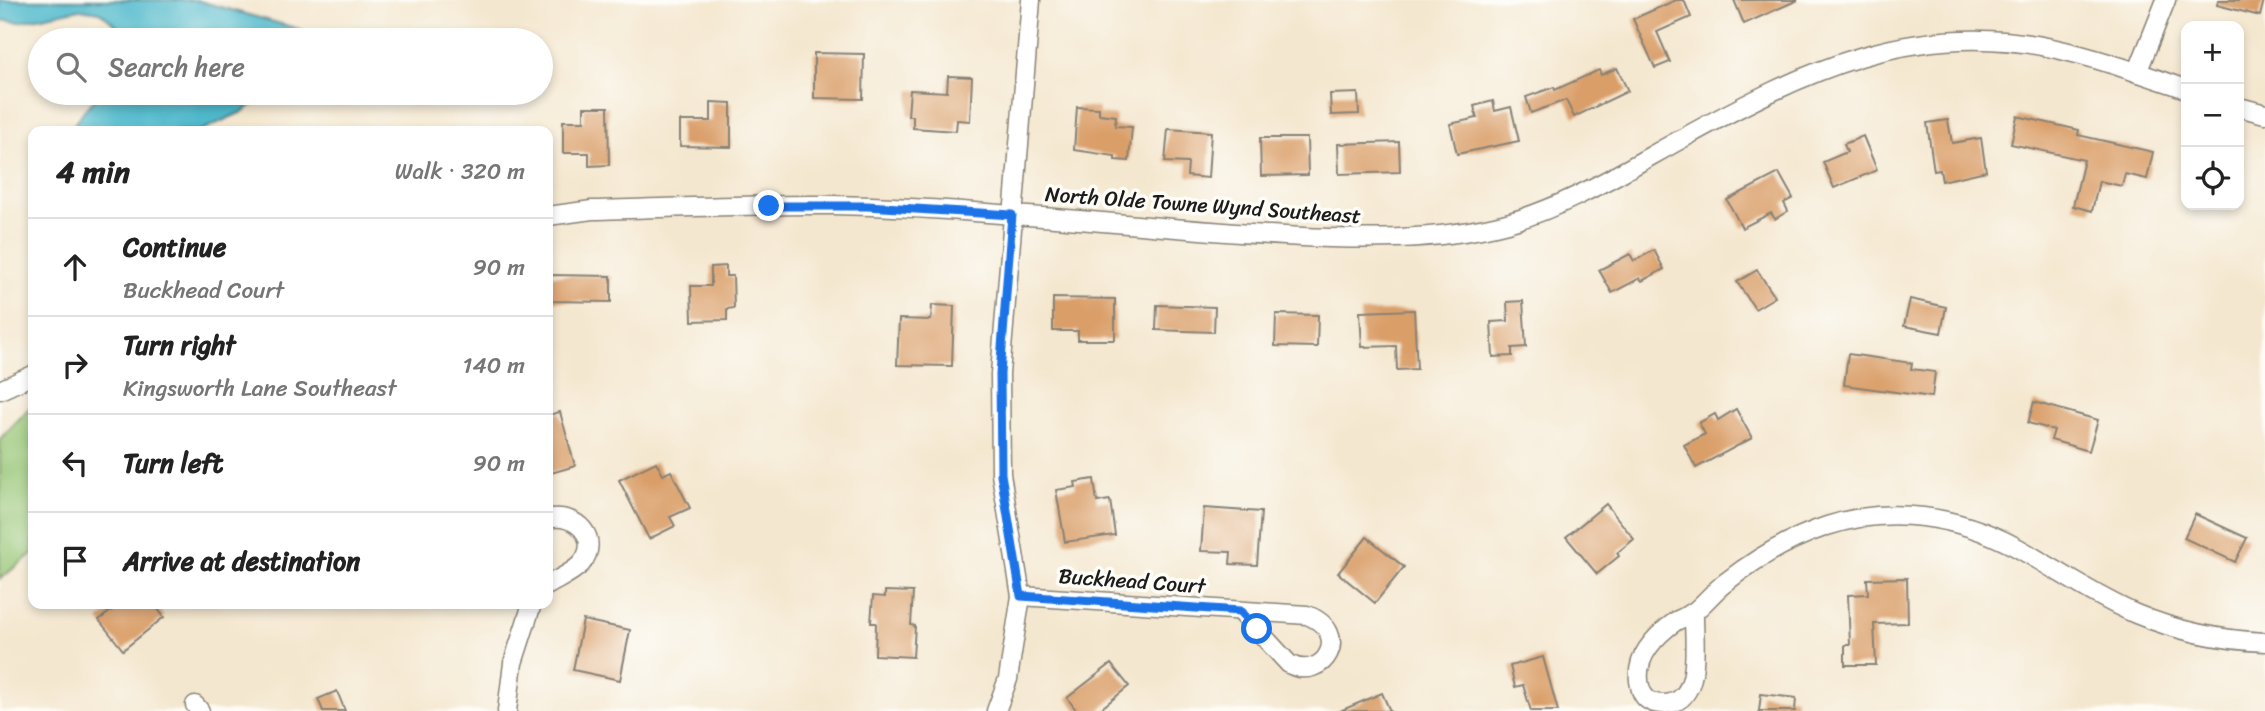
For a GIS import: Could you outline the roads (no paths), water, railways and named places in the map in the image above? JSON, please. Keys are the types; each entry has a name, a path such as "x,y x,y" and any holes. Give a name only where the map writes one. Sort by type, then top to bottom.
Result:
{"street":[{"path":"996,711 1008,679 1021,596 1001,474 1000,374 1031,0"},
{"path":"2137,73 2166,0"},
{"name":"North Olde Towne Wynd Southeast","path":"553,215 592,210 827,205 1012,215 1231,233 1344,239 1409,237 1476,230 1537,213 1602,182 1796,79 1880,50 1944,41 2013,42 2051,48 2181,87"},
{"path":"2244,108 2265,114"},
{"path":"0,390 28,377"},
{"path":"1694,612 1694,668 1688,690 1673,703 1656,704 1648,701 1640,690 1638,672 1646,650 1665,630 1694,612 1727,581 1767,555 1825,527 1866,516 1910,515 1937,520 2014,546 2116,605 2156,622 2221,638 2265,642"},
{"path":"553,518 558,516 575,521 585,533 588,548 586,557 575,570 553,582"},
{"name":"Buckhead Court","path":"1021,596 1307,615 1328,628 1331,638 1326,656 1306,670 1289,664 1240,611"},
{"path":"507,711 513,663 530,609"}],"water":[{"path":"0,0 196,0 295,28 118,28 100,12 80,9 19,22 0,20"},
{"path":"89,105 252,105 211,126 73,126"}]}
